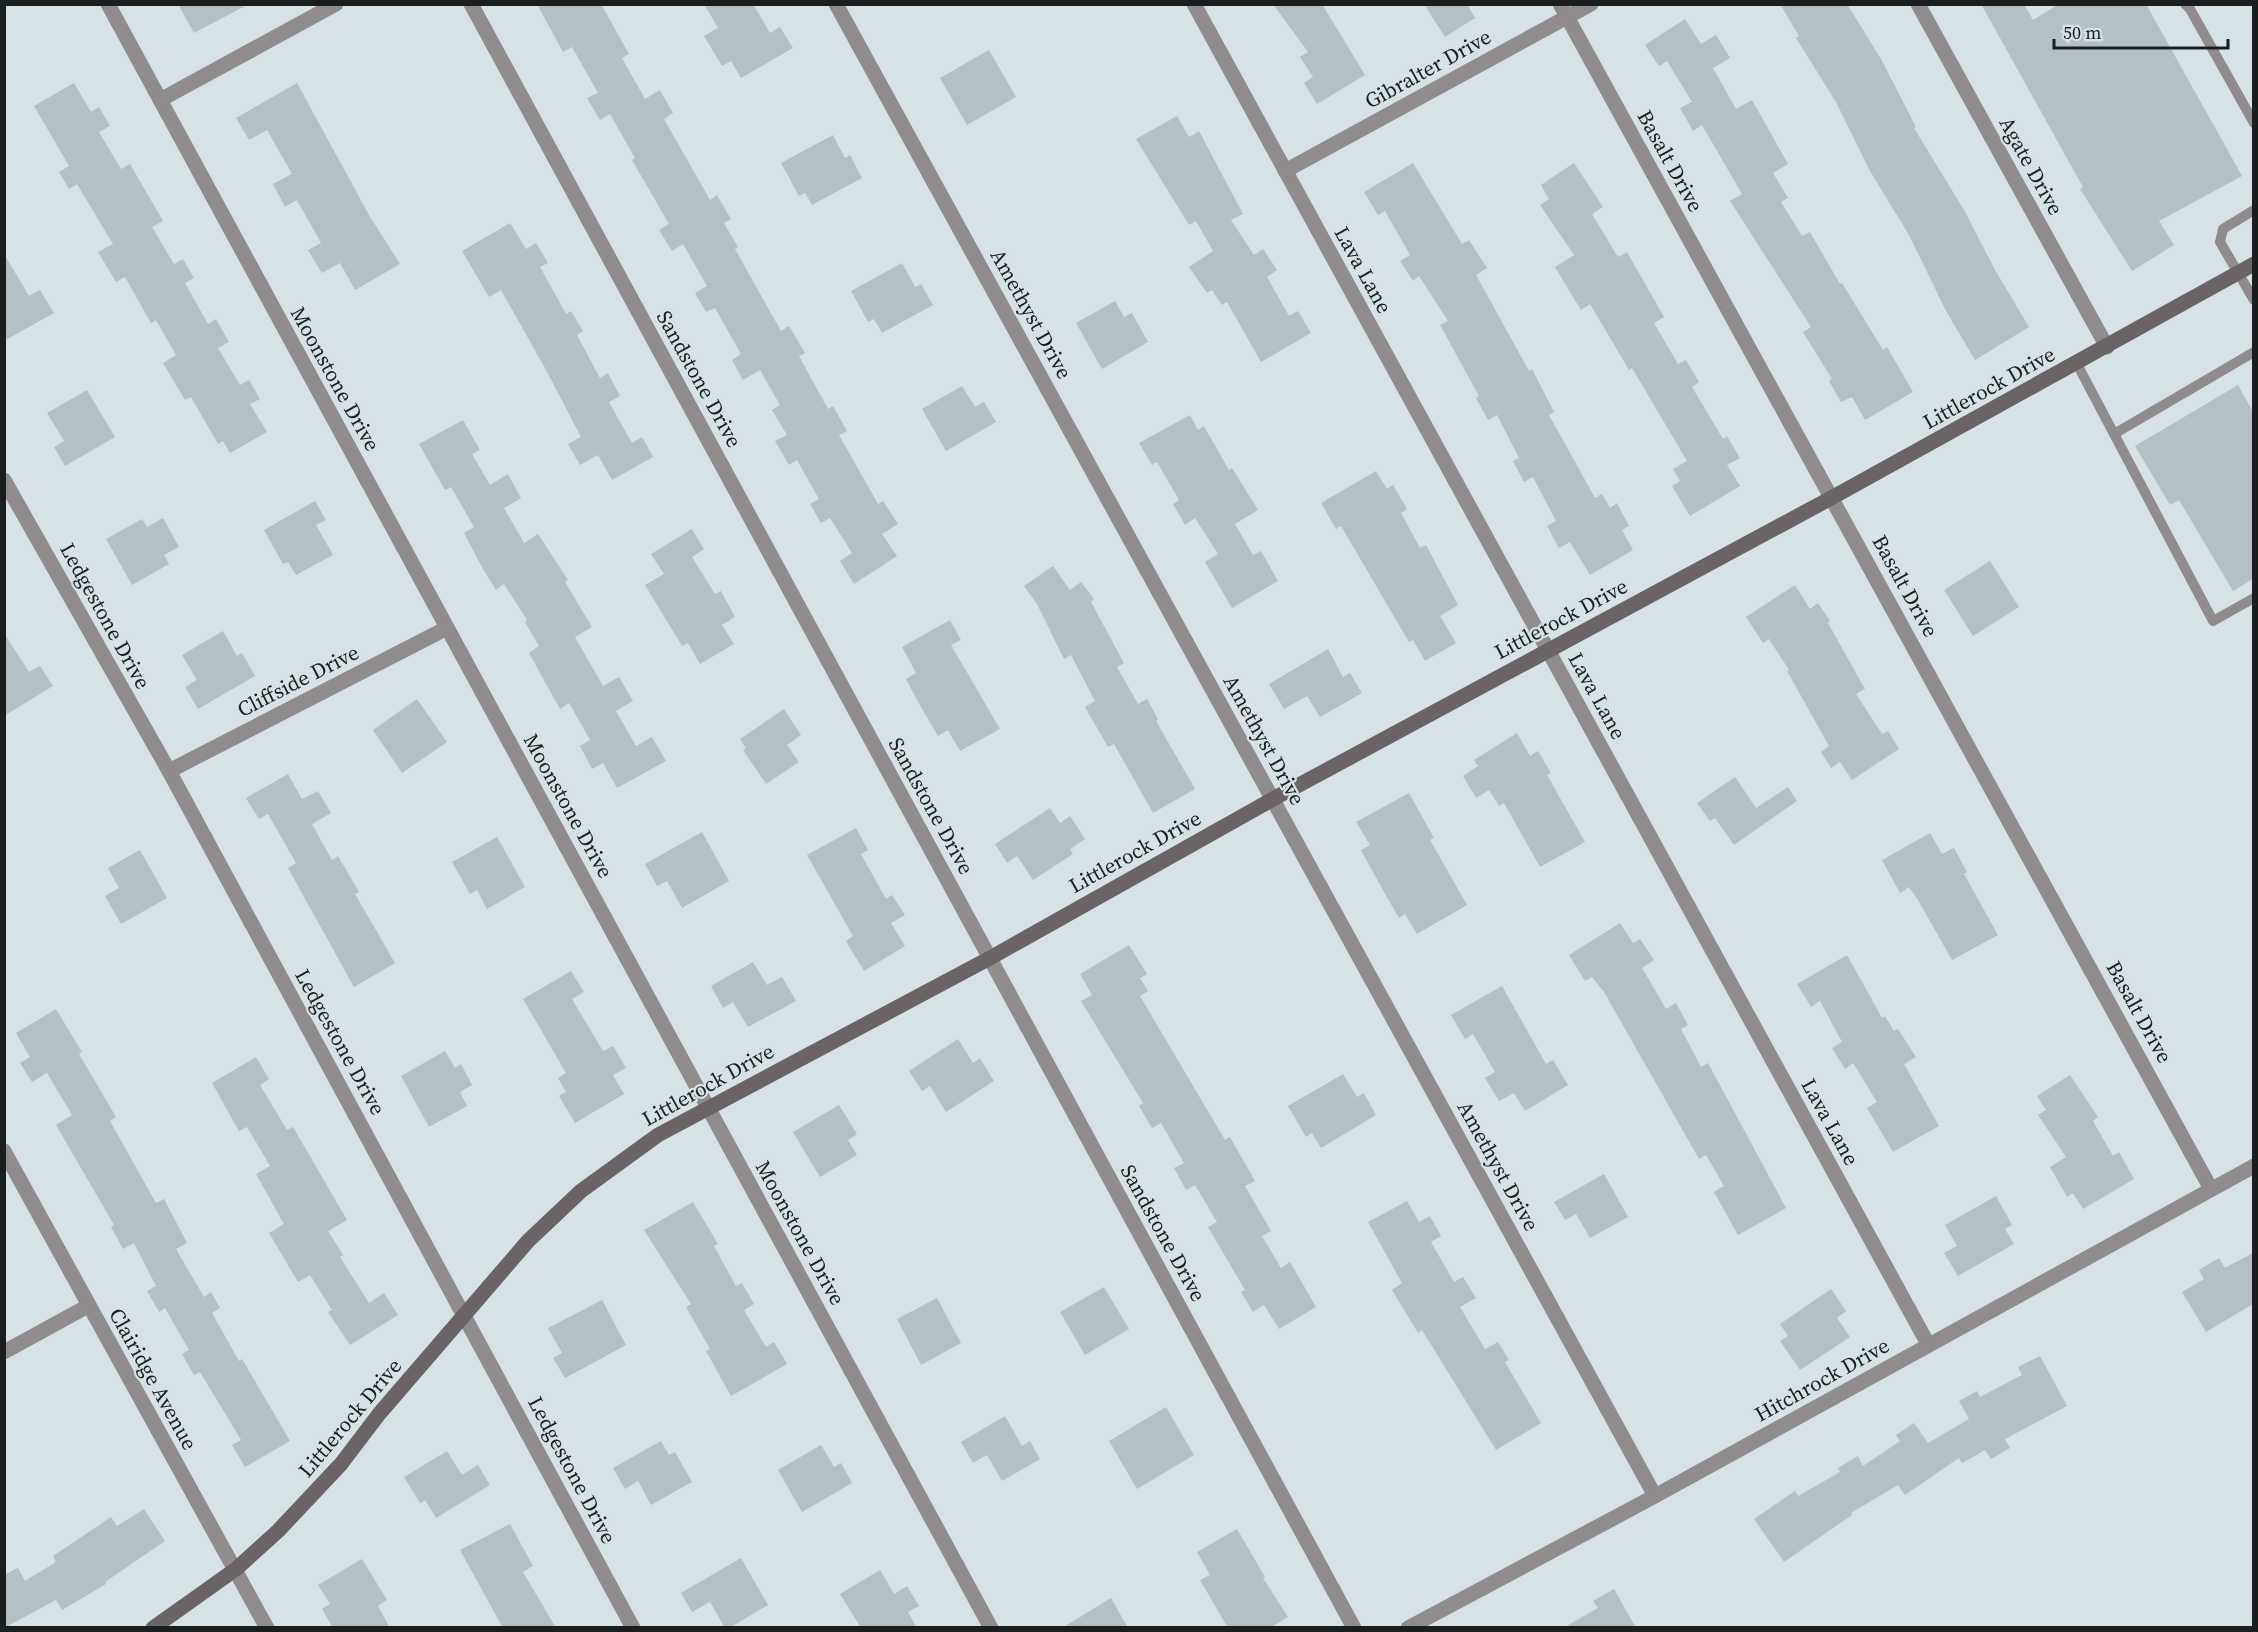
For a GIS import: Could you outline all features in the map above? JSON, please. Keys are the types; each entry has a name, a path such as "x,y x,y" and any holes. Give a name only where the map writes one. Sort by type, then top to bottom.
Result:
{"street":[{"name":"Moonstone Drive","path":"108,4 991,1628"},
{"path":"160,100 336,4"},
{"name":"Sandstone Drive","path":"471,4 1354,1628"},
{"name":"Amethyst Drive","path":"836,4 1655,1496"},
{"name":"Lava Lane","path":"1194,4 1928,1344"},
{"name":"Gibralter Drive","path":"1285,171 1563,11 1591,4"},
{"name":"Agate Drive","path":"1918,4 2107,347"},
{"name":"Basalt Drive","path":"1563,11 1833,497 2211,1189"},
{"name":"Littlerock Drive","path":"153,1628 236,1569 278,1532 341,1464 379,1414 528,1241 581,1191 658,1135 990,958 1273,799 2077,364 2253,264"},
{"name":"Ledgestone Drive","path":"4,480 169,771 633,1628"},
{"name":"Cliffside Drive","path":"169,771 447,628"},
{"name":"Clairidge Avenue","path":"4,1151 267,1628"},
{"name":"Hitchrock Drive","path":"1408,1628 1655,1496 2253,1166"},
{"path":"4,1352 88,1306"}],"lane":[{"path":"2185,4 2190,9 2253,123"},
{"path":"2253,210 2223,229 2220,242 2253,300"},
{"path":"2114,434 2253,352"},
{"path":"2077,364 2213,621 2253,598"}],"building":[{"path":"178,4 249,4 194,33"},
{"path":"537,4 601,4 629,54 622,58 645,99 660,90 673,113 664,119 710,200 717,195 731,219 724,223 738,247 735,249 781,331 789,326 805,353 799,356 828,409 833,406 847,431 839,435 878,504 883,501 898,524 882,534 897,556 854,584 840,561 852,553 830,518 821,523 810,504 819,499 797,460 789,465 775,441 787,435 772,410 780,405 760,370 743,380 732,360 741,354 715,308 706,312 695,293 707,286 683,244 672,251 659,230 669,224 632,160 635,158 610,114 600,120 587,98 598,93 572,47 563,52"},
{"path":"704,4 753,4 770,33 780,27 793,48 741,78 731,61 722,66 704,36 718,28"},
{"path":"1273,4 1322,4 1365,75 1317,104 1304,83 1313,77 1300,57 1308,52"},
{"path":"1424,4 1467,4 1475,18 1445,37"},
{"path":"1780,4 1847,4 1881,59 1916,127 1914,128 1964,210 1995,270 2029,327 1975,360 1946,311 1909,235 1870,171 1836,102 1796,38 1799,36"},
{"path":"1981,4 2024,4 2033,20 2059,4 2146,4 2242,176 2159,221 2174,245 2132,271 2080,189 2083,187"},
{"path":"1685,19 1701,44 1716,35 1730,58 1713,68 1736,109 1752,100 1788,164 1773,173 1788,198 1781,202 1802,236 1810,232 1840,284 1842,283 1883,350 1887,347 1913,392 1865,420 1852,397 1841,402 1829,381 1832,379 1803,332 1811,327 1730,201 1742,194 1702,125 1693,131 1680,108 1692,102 1667,61 1659,66 1645,45"},
{"path":"989,50 1016,97 967,125 940,78"},
{"path":"74,83 91,112 99,107 110,126 99,132 121,169 130,164 163,221 152,227 174,264 183,259 194,278 185,283 208,324 216,319 229,342 218,348 240,385 249,380 260,399 250,404 267,432 230,453 223,441 218,444 191,397 185,400 163,363 176,355 156,320 151,323 125,277 116,282 98,252 113,244 77,184 69,189 59,172 69,166 34,106"},
{"path":"297,83 369,215 400,264 355,290 340,263 322,273 308,250 321,243 297,200 285,207 273,184 292,174 267,130 249,140 236,118"},
{"path":"1177,116 1189,137 1199,131 1243,214 1231,220 1254,255 1263,249 1277,270 1267,277 1289,316 1298,311 1311,333 1261,362 1227,302 1222,305 1212,290 1207,293 1189,267 1213,251 1196,221 1189,225 1136,139"},
{"path":"833,135 845,158 850,155 862,178 812,205 805,193 799,196 781,163"},
{"path":"1413,163 1462,244 1469,240 1487,268 1476,275 1529,371 1532,369 1554,412 1549,415 1595,498 1602,494 1610,508 1617,503 1629,526 1622,530 1633,550 1590,575 1570,542 1559,548 1547,526 1556,521 1533,477 1524,482 1513,461 1519,458 1497,415 1488,420 1476,398 1479,396 1440,325 1448,321 1419,276 1413,281 1400,261 1410,255 1385,211 1378,215 1364,192"},
{"path":"1574,163 1603,207 1592,214 1618,257 1627,252 1664,317 1654,323 1678,364 1686,360 1699,382 1692,387 1723,439 1727,436 1740,458 1727,465 1740,486 1690,516 1672,486 1680,481 1673,469 1687,461 1632,368 1629,370 1590,304 1581,310 1555,267 1574,255 1540,205 1549,199 1541,185"},
{"path":"510,223 526,249 536,243 548,263 540,267 566,314 571,311 583,331 577,335 600,378 608,373 620,396 609,402 632,443 642,437 653,457 612,480 598,455 580,465 568,444 581,437 545,368 501,290 489,297 462,251"},
{"path":"4,254 29,296 40,290 54,313 4,341"},
{"path":"902,263 915,287 921,284 933,305 882,333 874,319 868,322 851,291"},
{"path":"1115,301 1124,317 1132,313 1148,342 1102,369 1076,323"},
{"path":"2238,385 2253,412 2253,579 2233,591 2179,500 2170,505 2135,446"},
{"path":"962,386 975,407 984,402 996,422 946,451 922,409"},
{"path":"87,390 115,437 65,466 54,447 64,441 47,413"},
{"path":"1190,415 1198,430 1204,426 1229,470 1232,468 1258,510 1235,524 1253,555 1261,551 1278,581 1232,608 1205,562 1218,554 1195,518 1185,525 1173,504 1179,500 1157,462 1152,465 1139,443"},
{"path":"463,420 480,450 472,454 490,485 508,474 521,498 504,508 524,543 538,534 568,580 565,582 592,627 575,637 603,686 619,677 633,701 616,711 636,746 652,737 666,761 617,788 603,763 592,769 580,746 590,740 569,703 560,709 529,653 539,646 525,622 527,620 504,584 496,590 483,569 464,533 474,527 451,487 445,490 419,444"},
{"path":"1376,471 1387,489 1393,485 1407,509 1401,513 1420,548 1426,545 1458,605 1440,616 1456,643 1425,661 1413,640 1409,642 1341,526 1336,529 1321,503"},
{"path":"315,501 326,520 316,525 333,555 296,575 288,562 283,564 264,530"},
{"path":"163,518 179,547 164,555 169,564 132,585 106,539 142,519 147,527"},
{"path":"692,529 704,549 692,557 715,594 721,591 735,617 722,625 734,644 700,664 688,643 682,646 645,585 664,574 651,554"},
{"path":"1990,561 2019,607 1973,636 1944,590"},
{"path":"1053,566 1070,590 1081,582 1094,599 1091,602 1124,663 1117,667 1138,704 1147,699 1158,719 1156,721 1195,789 1153,813 1114,744 1108,747 1085,707 1095,701 1071,655 1064,659 1037,604 1024,586"},
{"path":"1795,585 1810,609 1818,603 1830,621 1828,623 1865,689 1856,694 1882,734 1888,731 1899,749 1852,780 1840,762 1831,768 1821,752 1829,746 1787,671 1789,670 1769,639 1763,643 1746,617"},
{"path":"950,620 961,640 951,645 1000,729 960,751 948,730 938,736 918,702 906,679 916,673 902,647"},
{"path":"223,631 237,656 242,653 255,676 198,709 185,687 197,680 182,655"},
{"path":"4,633 29,672 40,666 53,686 4,716"},
{"path":"1328,649 1343,677 1350,673 1362,693 1320,717 1307,696 1284,709 1269,684"},
{"path":"417,699 447,742 402,773 373,730"},
{"path":"784,709 801,735 787,745 799,762 766,784 743,750 746,748 740,739"},
{"path":"1517,733 1530,756 1538,751 1551,773 1547,775 1585,842 1540,867 1504,803 1499,806 1489,790 1476,798 1463,776 1478,766 1474,760"},
{"path":"288,774 302,799 318,791 331,813 312,824 332,860 338,856 359,892 355,894 395,963 354,987 288,868 296,863 268,814 259,819 246,798"},
{"path":"1735,777 1756,808 1788,787 1797,801 1734,845 1715,818 1710,821 1697,803"},
{"path":"1409,793 1434,838 1430,840 1467,905 1417,934 1405,914 1399,918 1361,850 1370,845 1356,822"},
{"path":"1050,808 1060,823 1070,816 1085,839 1070,849 1073,854 1033,880 1017,856 1007,863 995,844"},
{"path":"856,828 868,850 861,854 886,899 892,895 905,915 891,923 905,946 864,971 846,941 853,936 807,855"},
{"path":"702,832 729,881 682,908 667,881 657,886 645,864"},
{"path":"1930,833 1942,854 1954,848 1967,872 1964,874 1998,935 1952,960 1909,887 1900,893 1882,860"},
{"path":"497,837 525,887 487,909 477,890 470,894 452,862"},
{"path":"140,850 167,898 121,924 105,896 119,888 108,868"},
{"path":"1620,923 1633,943 1640,939 1654,960 1642,968 1666,1009 1676,1003 1688,1025 1681,1029 1701,1067 1708,1063 1786,1208 1738,1235 1714,1192 1724,1186 1706,1155 1699,1159 1604,992 1592,977 1585,981 1569,955"},
{"path":"1129,945 1147,974 1140,978 1148,991 1140,996 1225,1140 1230,1137 1255,1181 1245,1186 1271,1231 1262,1236 1281,1268 1290,1262 1316,1307 1279,1329 1264,1305 1253,1312 1241,1292 1245,1290 1208,1227 1217,1222 1195,1185 1186,1190 1174,1168 1184,1163 1161,1123 1152,1128 1139,1106 1143,1103 1081,1001 1092,995 1080,974"},
{"path":"1847,955 1882,1018 1885,1016 1894,1031 1898,1029 1916,1057 1904,1064 1939,1126 1893,1152 1867,1108 1877,1102 1853,1063 1845,1069 1832,1048 1842,1042 1820,1001 1811,1007 1797,984"},
{"path":"753,962 767,985 782,977 796,1001 748,1027 733,1002 723,1008 711,986"},
{"path":"571,971 584,992 572,999 603,1051 613,1046 626,1068 613,1075 624,1094 575,1123 559,1096 566,1092 558,1078 566,1073 523,999"},
{"path":"1502,986 1546,1064 1553,1060 1568,1085 1525,1111 1514,1093 1499,1101 1485,1078 1495,1072 1473,1034 1465,1039 1451,1015"},
{"path":"56,1009 82,1052 79,1054 116,1117 110,1121 156,1203 164,1199 187,1243 176,1249 204,1297 211,1292 220,1308 212,1313 239,1361 242,1359 290,1441 245,1467 232,1445 241,1440 200,1372 194,1375 182,1354 189,1350 165,1308 159,1312 147,1291 156,1286 134,1243 123,1249 111,1227 114,1225 56,1125 72,1115 47,1073 32,1082 20,1063 30,1057 16,1033"},
{"path":"958,1039 973,1063 980,1058 994,1081 946,1112 930,1086 922,1091 909,1071"},
{"path":"445,1051 455,1068 461,1064 472,1085 460,1092 467,1106 429,1127 401,1076"},
{"path":"256,1057 269,1079 260,1085 287,1130 293,1127 347,1220 328,1231 343,1255 340,1257 369,1303 384,1293 398,1315 350,1345 328,1312 332,1310 310,1275 298,1282 269,1233 284,1224 256,1174 270,1166 247,1127 239,1131 212,1083"},
{"path":"1343,1074 1357,1097 1364,1093 1376,1115 1321,1148 1312,1133 1306,1137 1288,1106"},
{"path":"2070,1075 2098,1117 2093,1121 2113,1156 2119,1152 2134,1179 2083,1209 2073,1193 2067,1197 2050,1167 2066,1157 2038,1115 2046,1110 2037,1096"},
{"path":"839,1105 857,1134 848,1140 857,1155 820,1177 793,1132"},
{"path":"1604,1174 1628,1217 1590,1238 1576,1214 1565,1220 1554,1202"},
{"path":"1996,1196 2012,1225 2005,1229 2014,1244 1958,1276 1944,1253 1957,1246 1945,1225"},
{"path":"1407,1201 1419,1222 1430,1216 1441,1236 1431,1242 1454,1282 1463,1277 1476,1298 1460,1307 1485,1349 1498,1342 1509,1360 1505,1362 1541,1423 1496,1450 1422,1330 1418,1333 1392,1290 1402,1283 1368,1222"},
{"path":"693,1202 718,1244 714,1246 736,1286 742,1283 754,1304 744,1310 766,1347 774,1342 787,1364 731,1396 706,1351 710,1349 686,1307 691,1304 644,1230"},
{"path":"2253,1253 2253,1304 2206,1332 2182,1292 2204,1279 2199,1270 2219,1258 2225,1268"},
{"path":"1104,1287 1129,1329 1085,1355 1060,1312"},
{"path":"1831,1289 1846,1311 1837,1318 1850,1337 1800,1370 1780,1341 1788,1336 1780,1324"},
{"path":"937,1298 961,1343 921,1365 897,1319"},
{"path":"602,1300 626,1345 565,1378 553,1358 562,1353 548,1328"},
{"path":"2040,1356 2067,1406 2005,1439 2010,1448 1991,1459 1985,1450 1962,1463 1959,1458 1905,1495 1898,1485 1851,1513 1852,1515 1784,1562 1754,1519 1795,1491 1798,1496 1840,1472 1838,1468 1858,1456 1863,1466 1900,1441 1896,1435 1914,1423 1928,1443 1969,1419 1959,1401 1977,1391 1980,1397 2022,1375 2018,1367"},
{"path":"1166,1407 1194,1455 1137,1489 1109,1441"},
{"path":"1005,1416 1022,1446 1030,1441 1040,1459 1002,1481 987,1455 973,1463 961,1442"},
{"path":"661,1441 669,1455 675,1452 692,1482 651,1505 638,1481 625,1489 613,1468"},
{"path":"821,1445 834,1467 841,1463 852,1483 802,1512 778,1470"},
{"path":"447,1451 462,1475 478,1465 490,1485 436,1518 425,1500 420,1503 404,1477"},
{"path":"144,1509 165,1541 105,1582 106,1584 62,1610 56,1600 4,1628 4,1575 18,1568 25,1581 56,1562 53,1556 111,1517 117,1526"},
{"path":"510,1524 533,1566 523,1572 556,1628 503,1628 460,1550"},
{"path":"1237,1529 1265,1577 1263,1578 1288,1617 1270,1628 1228,1628 1200,1580 1210,1575 1197,1552"},
{"path":"741,1558 768,1605 729,1628 725,1628 710,1602 692,1612 681,1593"},
{"path":"362,1559 387,1600 378,1606 390,1628 333,1628 322,1609 330,1604 318,1585"},
{"path":"880,1570 894,1594 907,1586 919,1606 908,1612 917,1628 861,1628 840,1594"},
{"path":"1614,1589 1636,1628 1563,1628 1598,1608 1593,1601"},
{"path":"1111,1598 1128,1628 1062,1628"}]}
